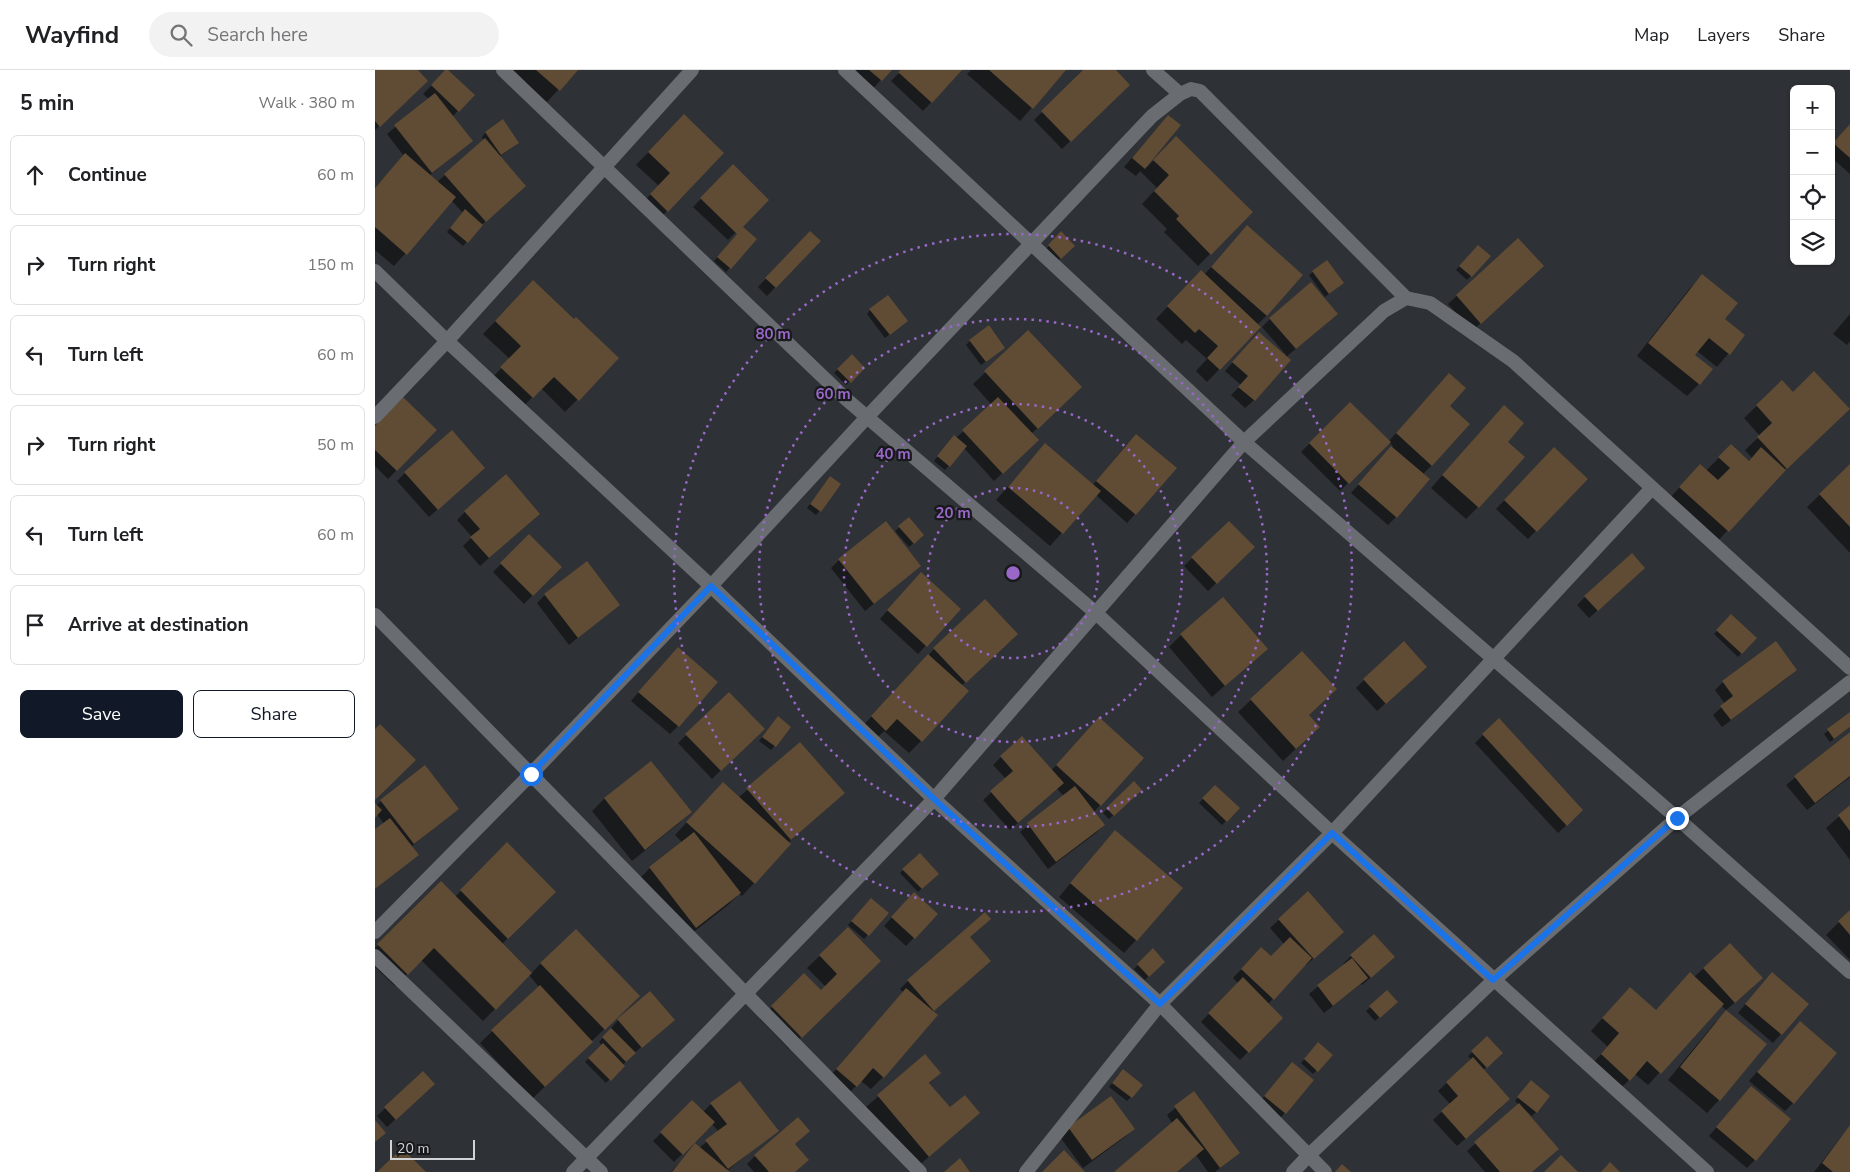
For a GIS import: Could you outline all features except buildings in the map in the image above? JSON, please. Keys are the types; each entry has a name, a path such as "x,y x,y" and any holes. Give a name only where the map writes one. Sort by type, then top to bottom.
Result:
{"street":[{"path":"503,70 846,399 1096,613 1332,833 1707,1172"},
{"path":"375,417 692,70"},
{"path":"845,70 1244,442 1677,818 1850,972"},
{"path":"1153,70 1180,94"},
{"path":"375,932 531,774 711,586 868,416 1152,116 1180,94 1191,89 1200,91 1406,298 1430,303 1513,361 1850,668"},
{"path":"375,271 711,586 934,799 1160,1004 1325,1172"},
{"path":"573,1172 934,799 1244,442 1384,311 1406,298"},
{"path":"1026,1172 1160,1004 1332,833 1652,488"},
{"path":"375,615 920,1172"},
{"path":"1293,1172 1493,980 1677,818 1850,682"},
{"path":"375,956 601,1172"}],"route":[{"path":"531,774 711,586 934,799 1160,1004 1332,833 1493,980 1677,818"}]}
